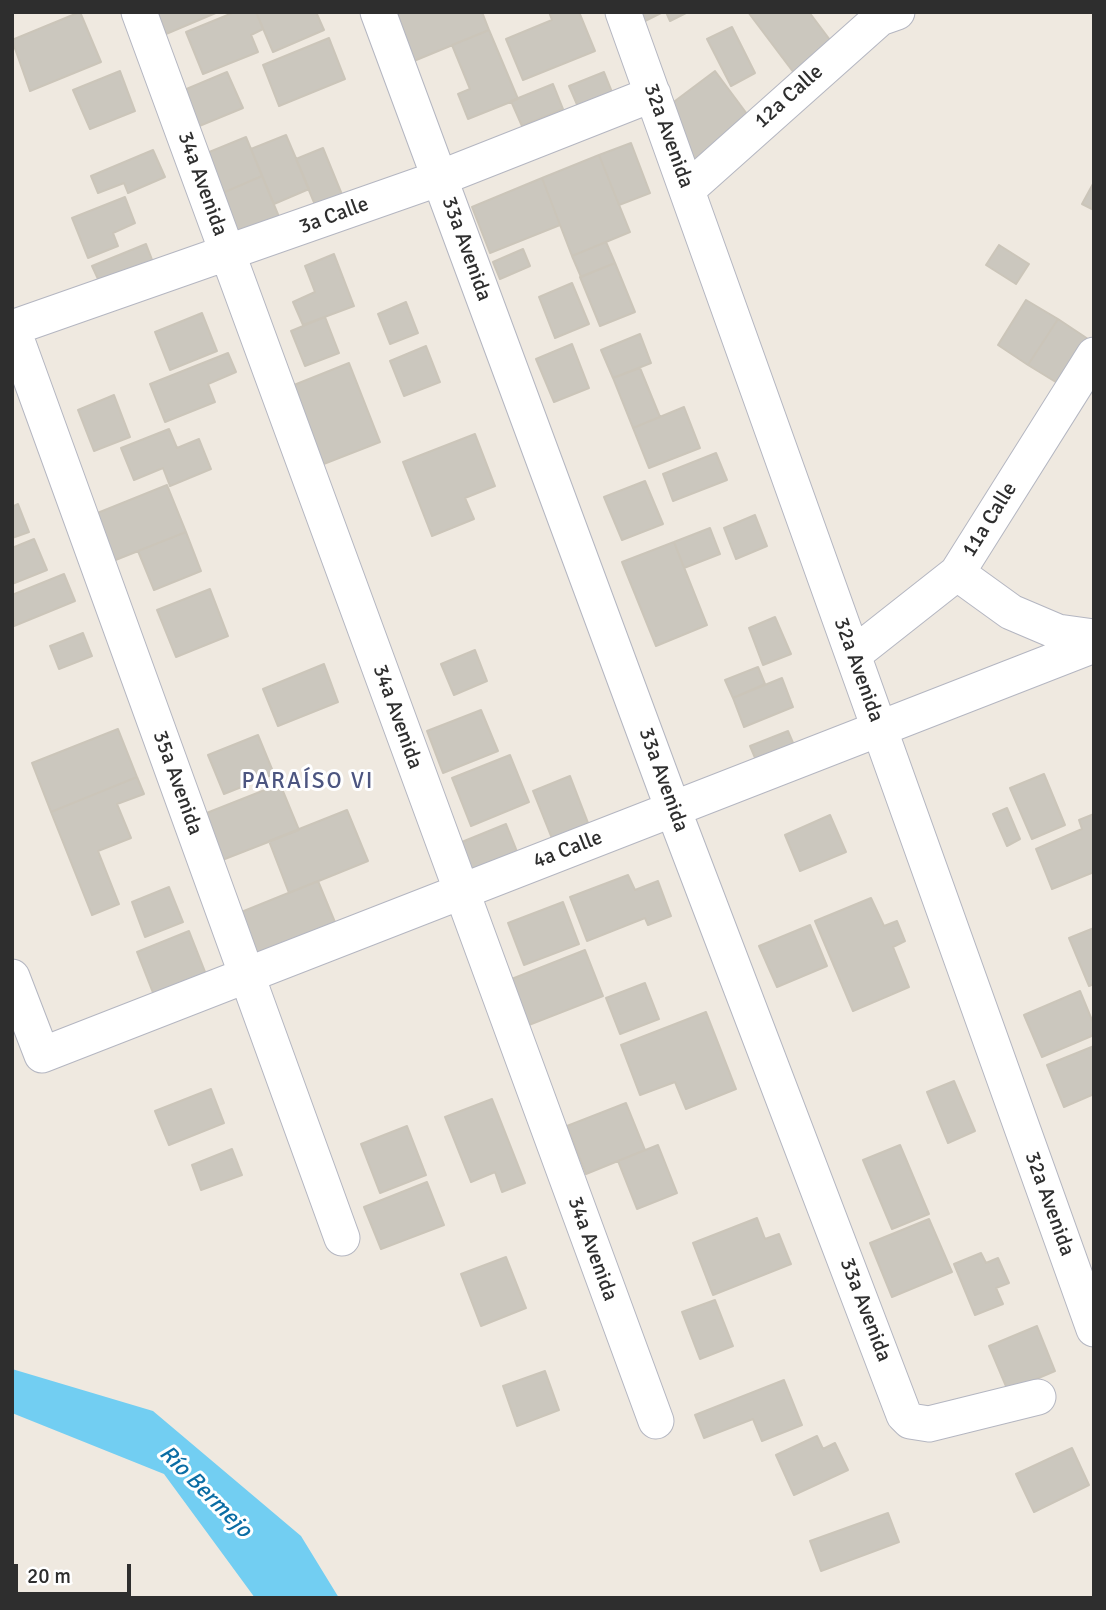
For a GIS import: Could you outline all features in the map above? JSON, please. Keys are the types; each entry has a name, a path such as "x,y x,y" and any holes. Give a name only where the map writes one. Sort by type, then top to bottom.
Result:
{"street":[{"name":"34a Avenida","path":"139,12 656,1421"},
{"name":"33a Avenida","path":"378,12 673,809 904,1415 910,1421 929,1424 1038,1397"},
{"name":"32a Avenida","path":"623,12 1094,1329"},
{"name":"12a Calle","path":"687,190 880,18 897,12"},
{"name":"3a Calle","path":"12,328 440,178 653,94"},
{"name":"35a Avenida","path":"12,328 342,1238"},
{"name":"11a Calle","path":"853,655 957,573 1094,355"},
{"path":"957,573 1011,612 1058,632 1094,636"},
{"name":"4a Calle","path":"12,977 42,1055 1094,645"}],"water":[{"name":"Río Bermejo","path":"12,1369 153,1411 301,1536 339,1598 255,1598 164,1474 12,1413"}],"building":[{"path":"80,12 101,62 30,91 12,40"},
{"path":"157,12 218,12 166,34"},
{"path":"235,12 256,12 263,29 251,35 258,52 203,74 186,32"},
{"path":"256,12 316,12 324,30 273,52"},
{"path":"396,12 482,12 489,30 409,63"},
{"path":"549,12 579,12 595,51 523,80 506,39 552,20"},
{"path":"631,12 663,12 637,25"},
{"path":"666,12 685,12 686,13 670,21"},
{"path":"748,12 809,12 836,48 797,77"},
{"path":"732,27 755,73 731,86 707,39"},
{"path":"489,30 518,99 468,119 458,94 470,89 452,45"},
{"path":"329,38 345,79 279,106 263,65"},
{"path":"120,71 135,111 90,129 73,90"},
{"path":"715,71 750,118 693,160 659,113"},
{"path":"227,72 243,108 192,129 177,93"},
{"path":"604,72 616,102 582,116 569,86"},
{"path":"553,84 563,109 522,126 511,101"},
{"path":"286,135 309,189 274,204 251,149"},
{"path":"246,137 262,176 218,195 202,155"},
{"path":"631,143 650,193 619,205 599,155"},
{"path":"323,148 345,202 318,212 296,159"},
{"path":"153,150 165,177 128,193 124,183 98,193 91,176"},
{"path":"599,155 630,232 572,256 542,178"},
{"path":"262,176 282,224 238,242 218,195"},
{"path":"542,178 560,225 490,253 472,207"},
{"path":"1094,182 1094,210 1082,204"},
{"path":"125,197 135,223 113,233 118,246 88,258 72,218"},
{"path":"606,242 615,263 581,277 572,256"},
{"path":"146,244 156,270 104,292 92,266"},
{"path":"999,245 1029,264 1016,284 986,265"},
{"path":"523,249 530,266 500,279 493,262"},
{"path":"334,254 354,306 303,325 293,302 315,292 305,266"},
{"path":"615,263 635,312 600,326 580,277"},
{"path":"572,283 589,324 555,338 539,297"},
{"path":"1026,300 1058,319 1028,365 998,345"},
{"path":"406,302 418,333 390,344 378,314"},
{"path":"202,313 217,351 170,370 155,332"},
{"path":"325,317 339,353 305,366 291,331"},
{"path":"1058,319 1088,339 1059,384 1028,365"},
{"path":"640,334 651,363 613,378 601,350"},
{"path":"572,344 589,388 554,402 536,359"},
{"path":"426,346 440,382 404,396 390,361"},
{"path":"228,353 236,372 208,384 215,402 165,422 150,384"},
{"path":"349,363 380,442 316,467 284,389"},
{"path":"640,368 660,417 633,428 613,378"},
{"path":"114,395 130,437 94,451 78,410"},
{"path":"684,407 700,448 649,468 633,428"},
{"path":"169,429 177,448 199,439 211,469 170,486 163,468 134,480 121,448"},
{"path":"475,434 495,486 465,498 474,519 432,536 403,462"},
{"path":"716,453 727,480 673,501 663,474"},
{"path":"645,481 663,524 622,540 604,497"},
{"path":"167,485 186,532 113,561 95,514"},
{"path":"18,504 29,532 12,538 12,507"},
{"path":"755,515 767,546 736,559 724,528"},
{"path":"710,528 720,554 684,568 674,542"},
{"path":"186,532 201,571 154,590 138,551"},
{"path":"34,539 47,570 12,584 12,548"},
{"path":"674,542 707,625 656,646 622,562"},
{"path":"64,574 75,601 14,626 12,595"},
{"path":"210,589 228,636 176,657 157,610"},
{"path":"775,617 791,654 763,665 749,628"},
{"path":"83,633 92,656 59,669 50,646"},
{"path":"475,650 487,681 454,695 441,664"},
{"path":"324,664 338,702 278,726 263,689"},
{"path":"758,667 765,684 733,698 725,680"},
{"path":"782,678 793,707 744,727 733,698"},
{"path":"481,710 498,751 443,773 427,731"},
{"path":"118,729 137,777 51,812 32,763"},
{"path":"788,731 799,757 761,772 750,746"},
{"path":"258,735 274,774 224,794 208,755"},
{"path":"510,755 529,802 471,826 452,778"},
{"path":"1044,774 1065,825 1032,839 1010,788"},
{"path":"570,776 595,841 559,856 533,791"},
{"path":"137,777 144,794 117,804 131,838 98,851 119,904 92,915 51,812"},
{"path":"280,784 299,830 212,864 194,818"},
{"path":"1007,808 1020,839 1007,846 993,814"},
{"path":"347,810 368,861 289,893 269,841"},
{"path":"1094,814 1094,872 1052,889 1036,849 1082,829 1079,820"},
{"path":"830,815 846,852 800,871 785,835"},
{"path":"506,824 518,854 464,876 452,846"},
{"path":"628,875 635,890 658,881 671,916 648,925 645,918 587,941 570,897"},
{"path":"318,881 339,932 250,968 229,917"},
{"path":"169,887 183,922 145,937 132,902"},
{"path":"871,898 884,926 897,921 905,941 893,947 909,987 853,1011 815,921"},
{"path":"563,902 579,944 524,965 508,923"},
{"path":"810,925 827,966 777,987 759,946"},
{"path":"1094,928 1094,984 1089,986 1069,938"},
{"path":"189,931 209,982 157,1003 137,952"},
{"path":"585,950 603,996 516,1030 499,984"},
{"path":"645,983 659,1019 620,1034 606,998"},
{"path":"1080,991 1094,1025 1094,1035 1042,1057 1024,1015"},
{"path":"706,1012 736,1089 686,1109 675,1082 640,1095 621,1045"},
{"path":"1094,1046 1094,1094 1064,1107 1047,1065"},
{"path":"954,1081 975,1131 948,1143 927,1092"},
{"path":"211,1089 224,1123 169,1145 155,1111"},
{"path":"492,1099 525,1183 502,1192 495,1172 471,1182 445,1117"},
{"path":"626,1103 645,1150 586,1174 567,1126"},
{"path":"407,1126 426,1175 380,1193 361,1144"},
{"path":"658,1145 677,1193 637,1209 618,1161"},
{"path":"900,1145 929,1214 892,1229 863,1160"},
{"path":"232,1149 242,1175 201,1190 192,1165"},
{"path":"427,1182 444,1225 381,1249 364,1207"},
{"path":"757,1218 765,1239 779,1234 791,1264 713,1295 693,1243"},
{"path":"929,1219 952,1272 892,1297 870,1243"},
{"path":"981,1253 986,1263 998,1258 1009,1283 996,1288 1003,1304 975,1315 954,1264"},
{"path":"506,1257 526,1308 481,1326 461,1274"},
{"path":"715,1300 733,1346 700,1359 682,1312"},
{"path":"1037,1326 1055,1371 1008,1391 989,1346"},
{"path":"545,1371 559,1410 517,1426 503,1386"},
{"path":"784,1380 802,1425 762,1441 753,1419 704,1438 695,1415"},
{"path":"817,1436 823,1449 835,1443 848,1470 794,1495 776,1455"},
{"path":"1072,1448 1089,1485 1034,1512 1016,1474"},
{"path":"888,1513 899,1542 821,1571 810,1541"}],"district":[{"name":"PARAÍSO VI","path":"308,782"}]}
